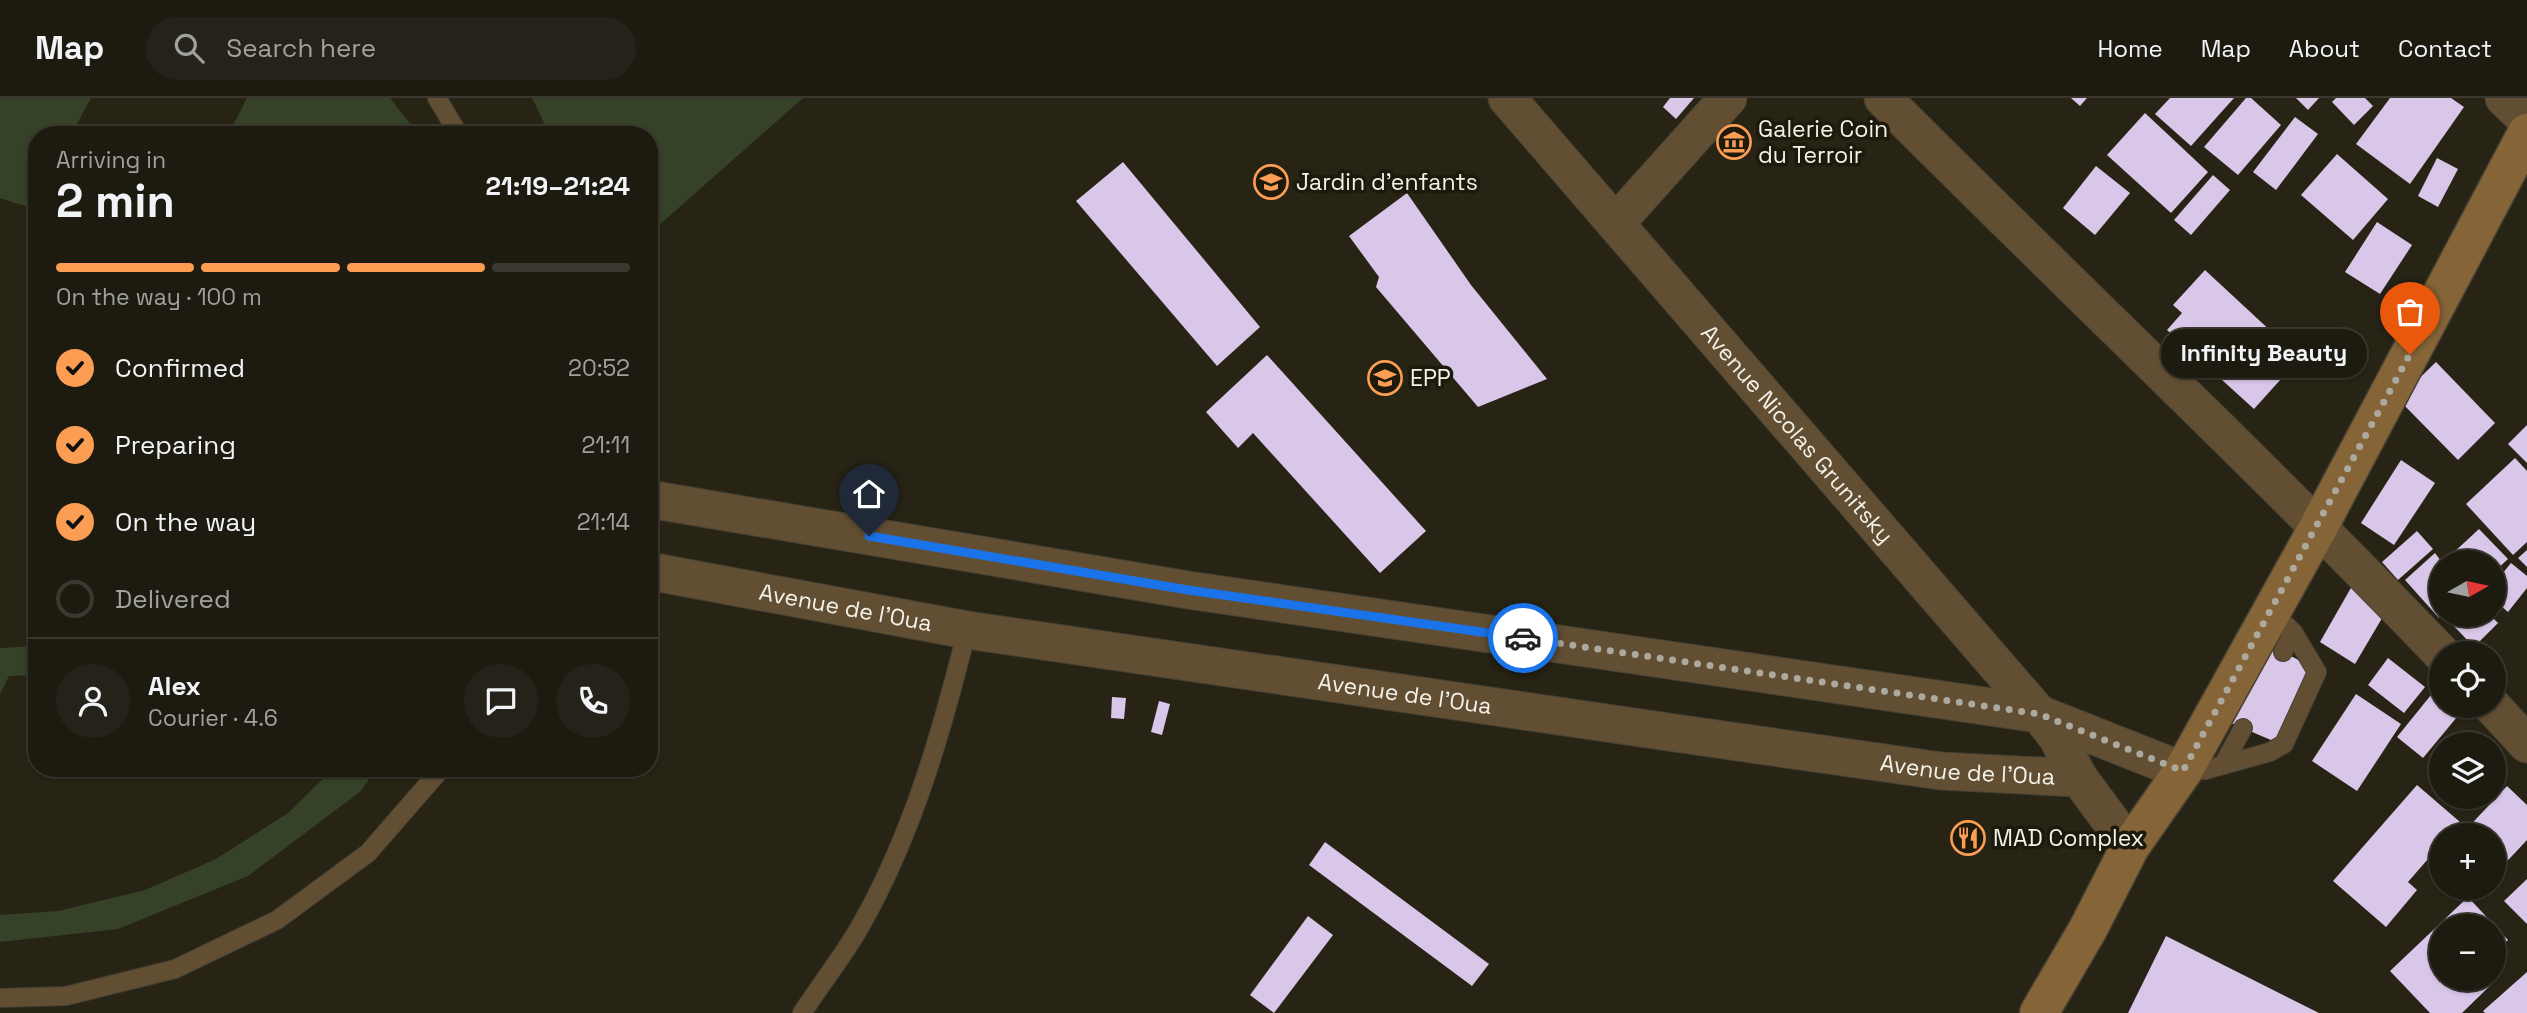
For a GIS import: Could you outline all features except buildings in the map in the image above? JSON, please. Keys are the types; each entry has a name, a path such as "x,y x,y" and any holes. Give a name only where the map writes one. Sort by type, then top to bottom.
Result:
{"main road":[{"path":"2039,1013 2088,929 2130,847 2194,771 2282,621 2319,526 2527,133"}],"street":[{"name":"Avenue Nicolas Grunitsky","path":"1507,98 2039,714 2062,745 2078,778"},
{"path":"1616,223 1728,98"},
{"path":"1883,98 2050,265 2319,526 2429,641"},
{"path":"2504,98 2527,120"},
{"path":"658,501 1188,590 2039,714 2194,771"},
{"name":"Avenue de l'Oua","path":"658,573 967,630 1941,771 2078,778 2130,847"},
{"path":"2503,718 2527,744"}],"lane":[{"path":"436,98 453,126"},
{"path":"2282,621 2283,652"},
{"path":"2194,771 2270,752 2284,744 2318,672 2282,621"},
{"path":"802,1013 861,925 917,804 943,726 967,630"},
{"path":"2223,765 2244,728"},
{"path":"0,999 66,996 176,969 277,920 368,853 434,777"}],"green space":[{"path":"0,98 91,98 76,126 28,126 28,207 0,198"},
{"path":"247,98 390,98 412,126 233,126"},
{"path":"532,98 803,98 658,226 658,126 546,126"},
{"path":"28,646 28,675 9,676 0,694 0,648"},
{"path":"325,777 371,777 361,791 248,876 118,929 0,942 0,915 58,911 145,890 216,859 288,813"}],"way so far":[{"path":"1523,638 2039,714 2183,771 2319,526 2410,354"}],"place":[{"name":"Galerie Coin du Terroir","path":"1734,142"},
{"name":"Jardin d'enfants","path":"1271,182"},
{"name":"Infinity Beauty","path":"2410,354"},
{"name":"EPP","path":"1385,378"},
{"name":"MAD Complex","path":"1968,838"}],"route":[{"path":"869,536 1188,590 1523,638"}]}
